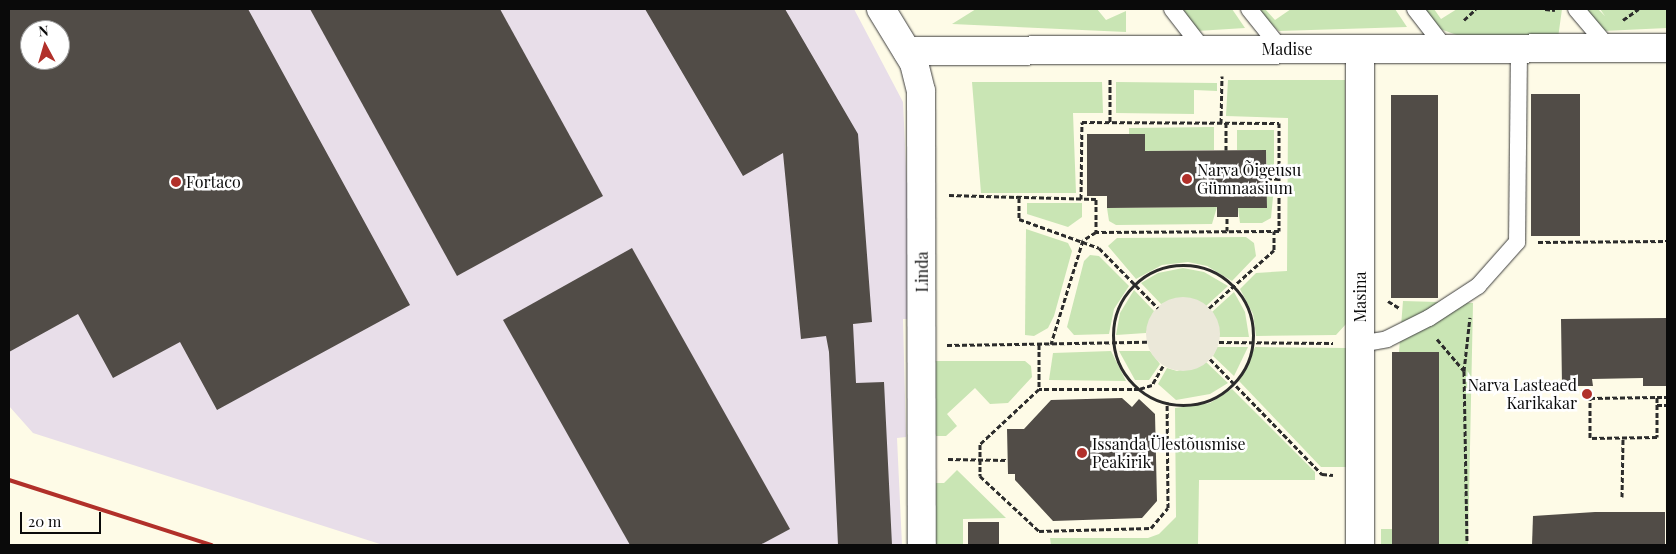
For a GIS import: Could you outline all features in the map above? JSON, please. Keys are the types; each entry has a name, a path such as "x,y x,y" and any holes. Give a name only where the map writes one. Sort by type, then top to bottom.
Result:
{"street":[{"name":"Linda","path":"881,9 907,50 921,91 922,545"},
{"name":"Madise","path":"907,50 1667,48"},
{"name":"Masina","path":"1360,49 1360,545"}],"lane":[{"path":"1172,9 1203,50"},
{"path":"1249,9 1281,49"},
{"path":"1415,9 1446,49"},
{"path":"1576,9 1609,48"},
{"path":"1360,344 1387,339 1419,323 1482,282 1517,242 1518,48"}],"path":[{"path":"1222,70 1223,123 1226,150"},
{"path":"1110,71 1110,122"},
{"path":"1051,344 1083,240 1096,232 1279,231 1279,123 1082,122 1081,199"},
{"path":"1267,178 1279,179"},
{"path":"921,194 1096,199 1096,232"},
{"path":"1019,198 1019,219 1083,240 1099,248 1158,308"},
{"path":"1227,217 1227,231"},
{"path":"1209,308 1274,250 1274,231"},
{"path":"1517,242 1667,242"},
{"path":"1185,265 1211,270 1233,286 1249,312 1252,343 1246,365 1233,383 1203,402 1167,402 1139,389 1122,368 1114,344 1119,307 1136,284 1158,269 1185,265"},
{"path":"1467,545 1464,371 1466,332 1482,282"},
{"path":"1380,296 1419,323 1451,350 1464,371"},
{"path":"922,345 1114,344 1147,342"},
{"path":"1219,342 1360,344"},
{"path":"1039,344 1039,389"},
{"path":"1210,359 1322,474 1360,476"},
{"path":"1163,366 1152,384 1139,389 1039,389 980,444 980,476 1039,531 1143,531 1158,523 1168,508 1167,402"},
{"path":"1657,397 1657,437 1590,438 1590,398 1657,397 1667,397"},
{"path":"1657,405 1667,405"},
{"path":"1622,498 1623,438"},
{"path":"922,459 1008,460"}],"shaded area":[{"path":"9,9 854,9 903,102 913,319 903,319 906,437 897,438 902,545 383,545 33,433 9,406"},
{"path":"1183,297 1197,300 1209,308 1217,320 1220,334 1217,348 1209,360 1197,368 1183,371 1169,368 1157,360 1149,348 1146,334 1149,320 1157,308 1169,300"}],"green space":[{"path":"976,9 1097,9 1106,20 1126,11 1126,32 952,24"},
{"path":"1183,9 1232,9 1245,28 1197,31"},
{"path":"1254,9 1265,9 1275,20 1291,9 1395,9 1407,27 1279,31"},
{"path":"1422,9 1434,9 1441,19 1457,9 1562,9 1558,38 1465,38 1432,26"},
{"path":"1585,9 1598,9 1605,16 1600,9 1667,9 1667,28 1603,31"},
{"path":"1228,80 1345,80 1346,324 1336,335 1256,336 1253,314 1240,289 1256,273 1287,271 1288,118 1226,116"},
{"path":"972,82 1102,82 1103,113 1073,113 1076,193 981,193"},
{"path":"1116,82 1217,83 1217,91 1194,90 1194,114 1116,113"},
{"path":"1214,127 1214,150 1145,151 1145,134 1129,134 1129,128"},
{"path":"1237,130 1274,130 1274,171 1267,171 1266,150 1237,150"},
{"path":"1267,186 1274,186 1271,218 1262,223 1240,223 1238,208 1267,208"},
{"path":"1027,203 1082,203 1082,217 1068,227 1027,214"},
{"path":"1217,207 1212,224 1116,225 1109,221 1107,208"},
{"path":"1026,229 1068,243 1072,251 1054,316 1048,328 1034,336 1025,335"},
{"path":"1246,237 1254,243 1256,256 1232,281 1207,266 1188,262 1162,265 1136,279 1108,246 1117,238"},
{"path":"1090,255 1099,256 1129,286 1114,309 1109,334 1074,335 1067,327 1084,261"},
{"path":"1183,268 1204,272 1228,286 1206,306 1185,298 1161,304 1141,283 1158,273"},
{"path":"1134,290 1154,311 1146,333 1116,335 1120,313"},
{"path":"1234,292 1245,312 1249,337 1219,337 1212,312"},
{"path":"1403,301 1473,303 1468,545 1439,545 1439,352 1399,352"},
{"path":"1217,347 1248,347 1234,376 1213,356"},
{"path":"1255,347 1347,348 1347,467 1321,467 1239,381"},
{"path":"1111,351 1126,381 1049,380 1053,353"},
{"path":"1119,351 1150,351 1160,364 1149,380 1135,380"},
{"path":"930,361 1025,361 1031,366 1032,377 1008,403 990,404 975,388 947,414 957,426 946,436 930,436"},
{"path":"1206,362 1228,383 1210,394 1176,400 1158,384 1167,368 1177,371"},
{"path":"1232,389 1315,472 1315,480 1199,480 1198,545 1051,545 1050,538 1148,538 1159,534 1176,517 1175,408 1210,403"},
{"path":"957,470 1006,518 963,519 963,545 930,545 930,483 944,483"},
{"path":"1381,529 1393,529 1393,545 1381,545"}],"building":[{"name":"Fortaco","path":"9,9 248,9 410,305 217,410 180,342 113,378 78,314 9,352"},
{"path":"310,9 500,9 603,196 457,276"},
{"path":"645,9 785,9 858,134 872,322 853,324 856,383 884,382 892,545 838,545 829,352 826,336 801,339 783,153 743,176"},
{"path":"1531,94 1580,94 1580,236 1531,236"},
{"path":"1391,95 1438,95 1438,298 1391,298"},
{"path":"1087,134 1145,134 1145,151 1266,150 1267,208 1238,208 1238,217 1217,217 1217,207 1107,208 1107,196 1087,196"},
{"path":"632,248 790,529 760,545 630,545 503,320"},
{"path":"1667,318 1667,386 1643,386 1643,378 1592,379 1593,386 1562,386 1561,319"},
{"path":"1392,352 1439,352 1439,545 1392,545"},
{"name":"Issanda Ülestõusmise Peakirik","path":"1122,398 1132,407 1139,399 1155,414 1157,501 1142,518 1053,521 1015,480 1015,474 1008,474 1007,429 1024,429 1051,400"},
{"path":"1595,512 1665,512 1665,545 1532,545 1533,516"},
{"path":"968,522 999,522 999,545 968,545"}],"railway":[{"path":"9,480 212,545"}],"place":[{"name":"Narva Õigeusu Gümnaasium","path":"1187,179"},
{"name":"Fortaco","path":"176,182"},
{"name":"Narva Lasteaed Karikakar","path":"1587,394"},
{"name":"Issanda Ülestõusmise Peakirik","path":"1082,453"}]}
